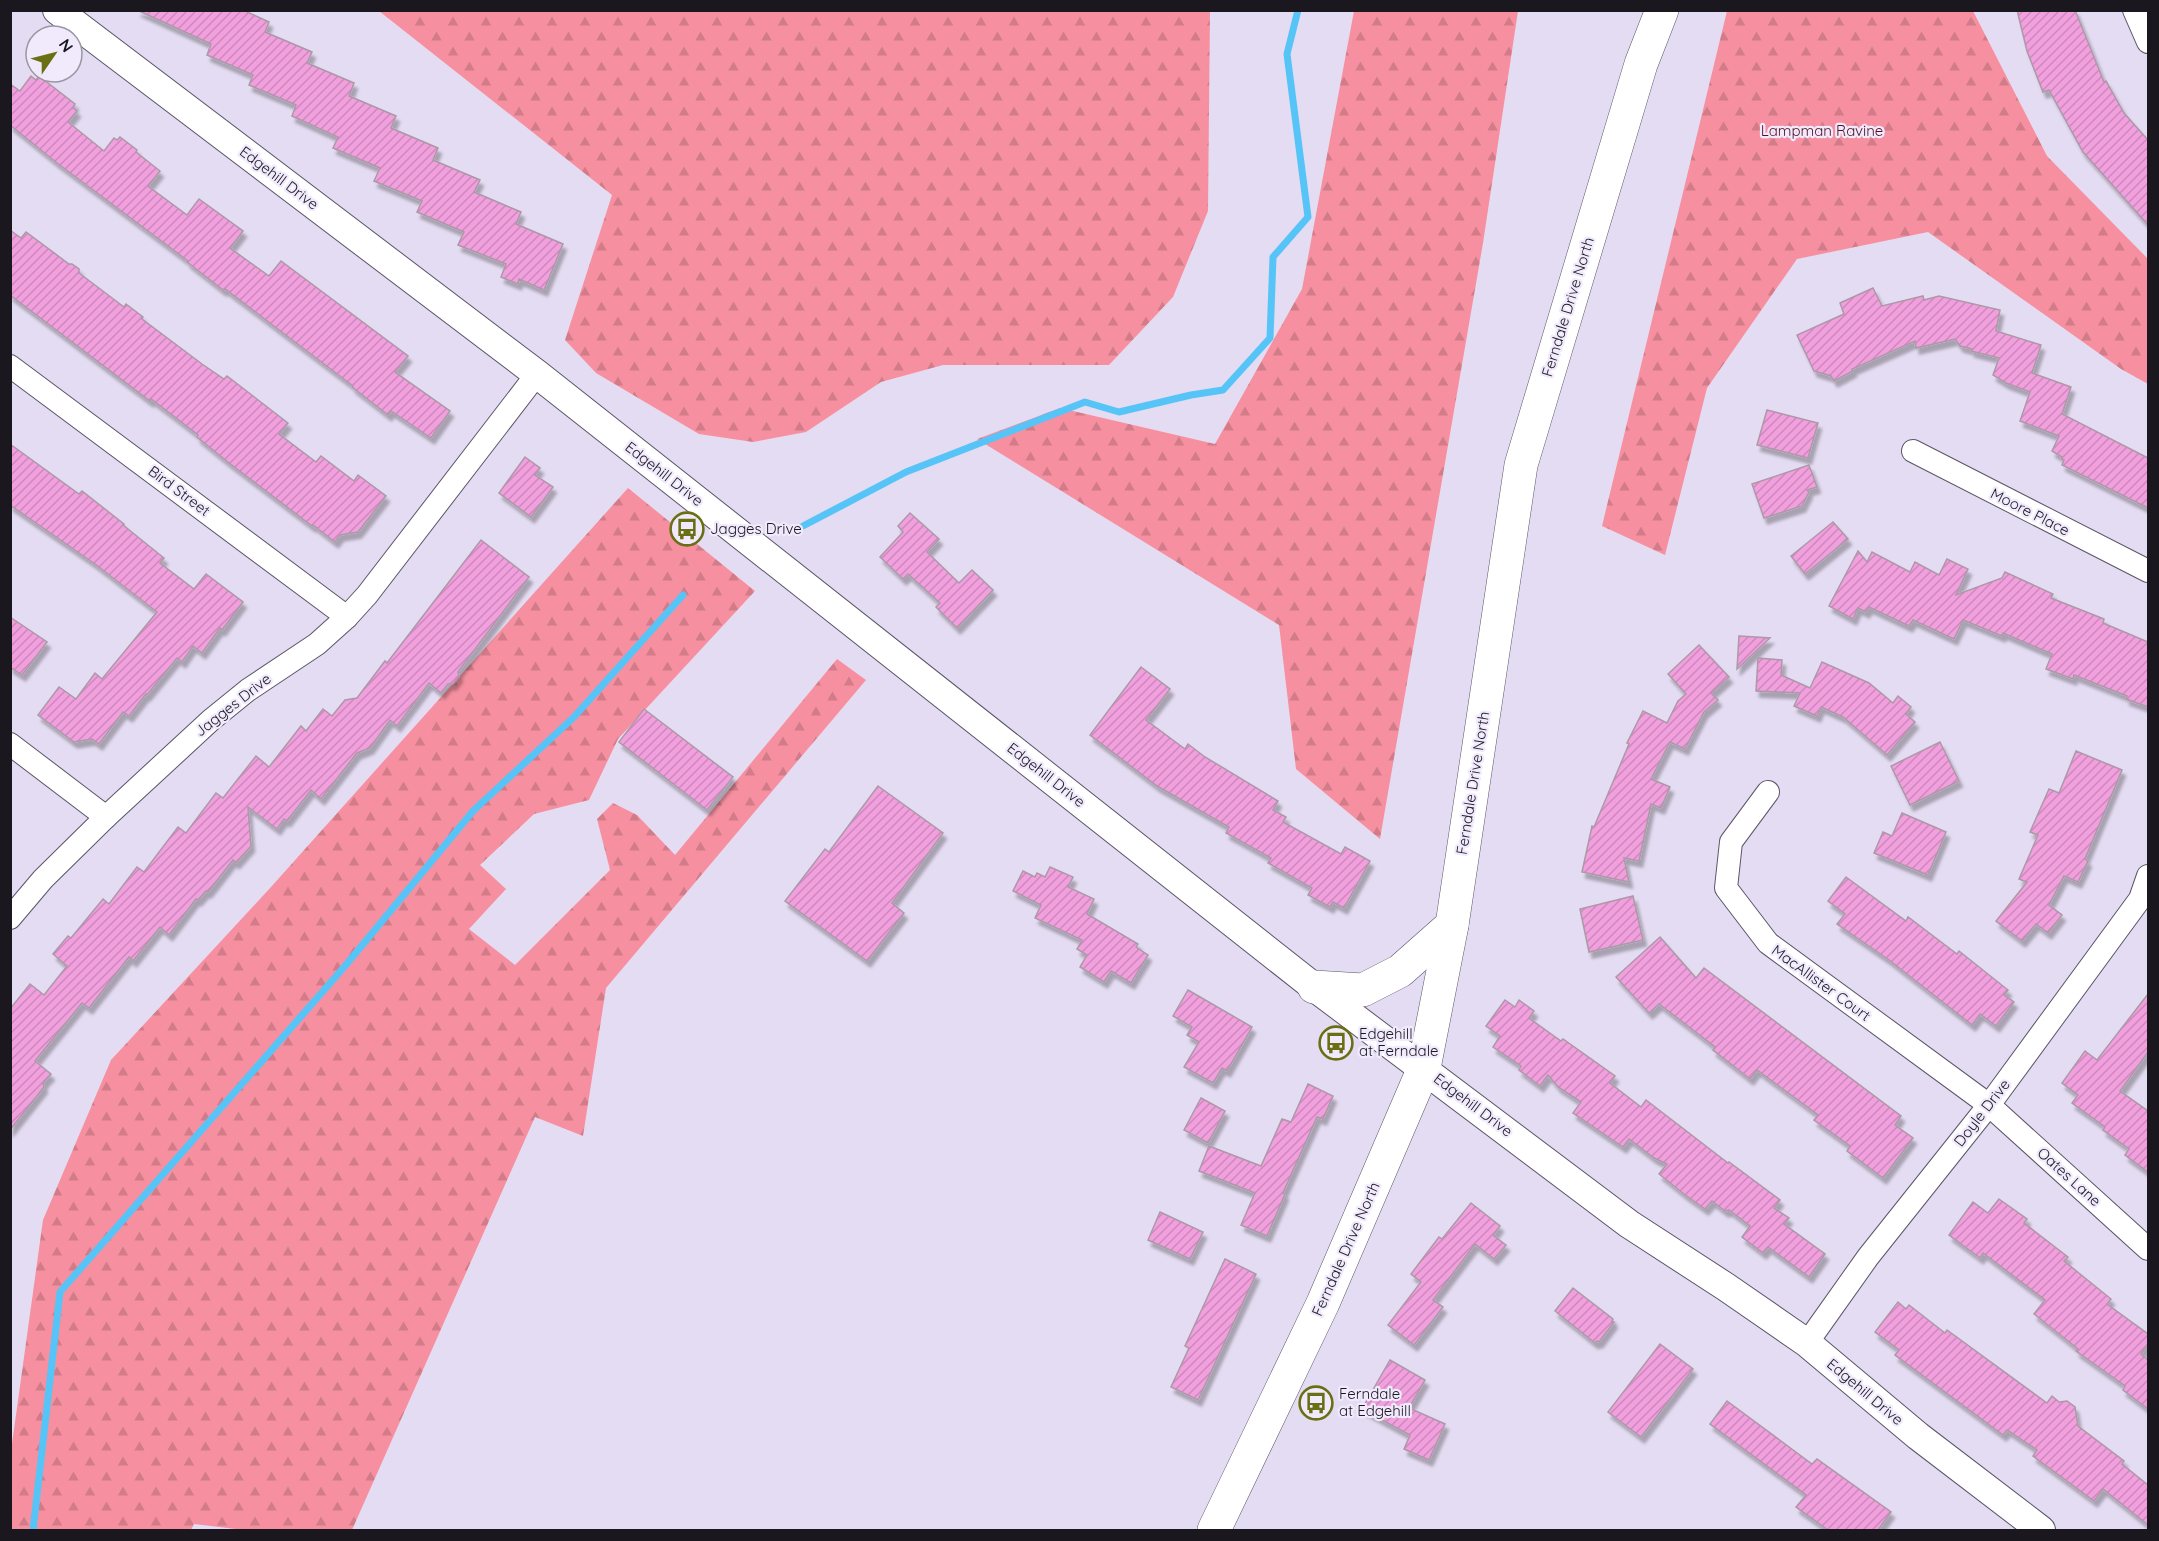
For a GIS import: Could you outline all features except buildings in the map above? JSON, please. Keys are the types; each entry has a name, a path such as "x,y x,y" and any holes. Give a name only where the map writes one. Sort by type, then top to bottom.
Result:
{"main road":[{"name":"Ferndale Drive North","path":"1214,1530 1323,1303 1425,1068 1452,925 1521,465 1641,64 1662,10"},
{"path":"1314,987 1363,990 1400,971 1452,925"}],"street":[{"name":"Edgehill Drive","path":"57,10 537,374 1314,987 1425,1068 1629,1224 1807,1343 1918,1436 2041,1530"},
{"path":"2134,10 2148,42"},
{"name":"Bird Street","path":"10,366 348,617"},
{"name":"Jagges Drive","path":"10,918 43,879 211,720 248,690 317,644 348,617 537,374"},
{"name":"Moore Place","path":"1913,450 2148,571"},
{"path":"10,744 106,817"},
{"name":"MacAllister Court","path":"1768,792 1731,842 1726,888 1768,943 1989,1105"},
{"name":"Doyle Drive","path":"1807,1343 1868,1257 1989,1105 2144,901 2148,876"},
{"name":"Oates Lane","path":"1989,1105 2148,1249"}],"green space":[{"path":"379,11 1210,11 1208,211 1173,297 1109,365 943,365 881,382 806,432 753,442 699,434 596,373 565,340 612,195"},
{"path":"1354,11 1518,11 1483,243 1380,839 1296,769 1279,625 977,439 1060,408 1215,444 1302,289"},
{"name":"Lampman Ravine","path":"1727,11 1973,11 2047,156 2148,259 2148,384 2121,369 1928,232 1797,259 1707,388 1665,555 1602,526"},
{"path":"628,488 755,591 618,739 589,800 534,814 480,865 506,889 469,929 515,965 610,870 597,819 613,803 637,815 675,855 837,659 866,680 606,988 583,1136 535,1117 352,1530 244,1530 194,1524 191,1530 11,1530 11,1451 43,1220 111,1060 271,887"}],"waterway":[{"path":"803,526 906,472 1085,402 1119,412 1223,390 1270,338 1273,257 1308,217 1287,54 1298,10"},
{"path":"33,1530 60,1292 345,966 473,811 574,717 683,595"}],"place":[{"name":"Jagges Drive","path":"687,529"},
{"name":"Edgehill at Ferndale","path":"1336,1043"},
{"name":"Ferndale at Edgehill","path":"1316,1403"}]}
